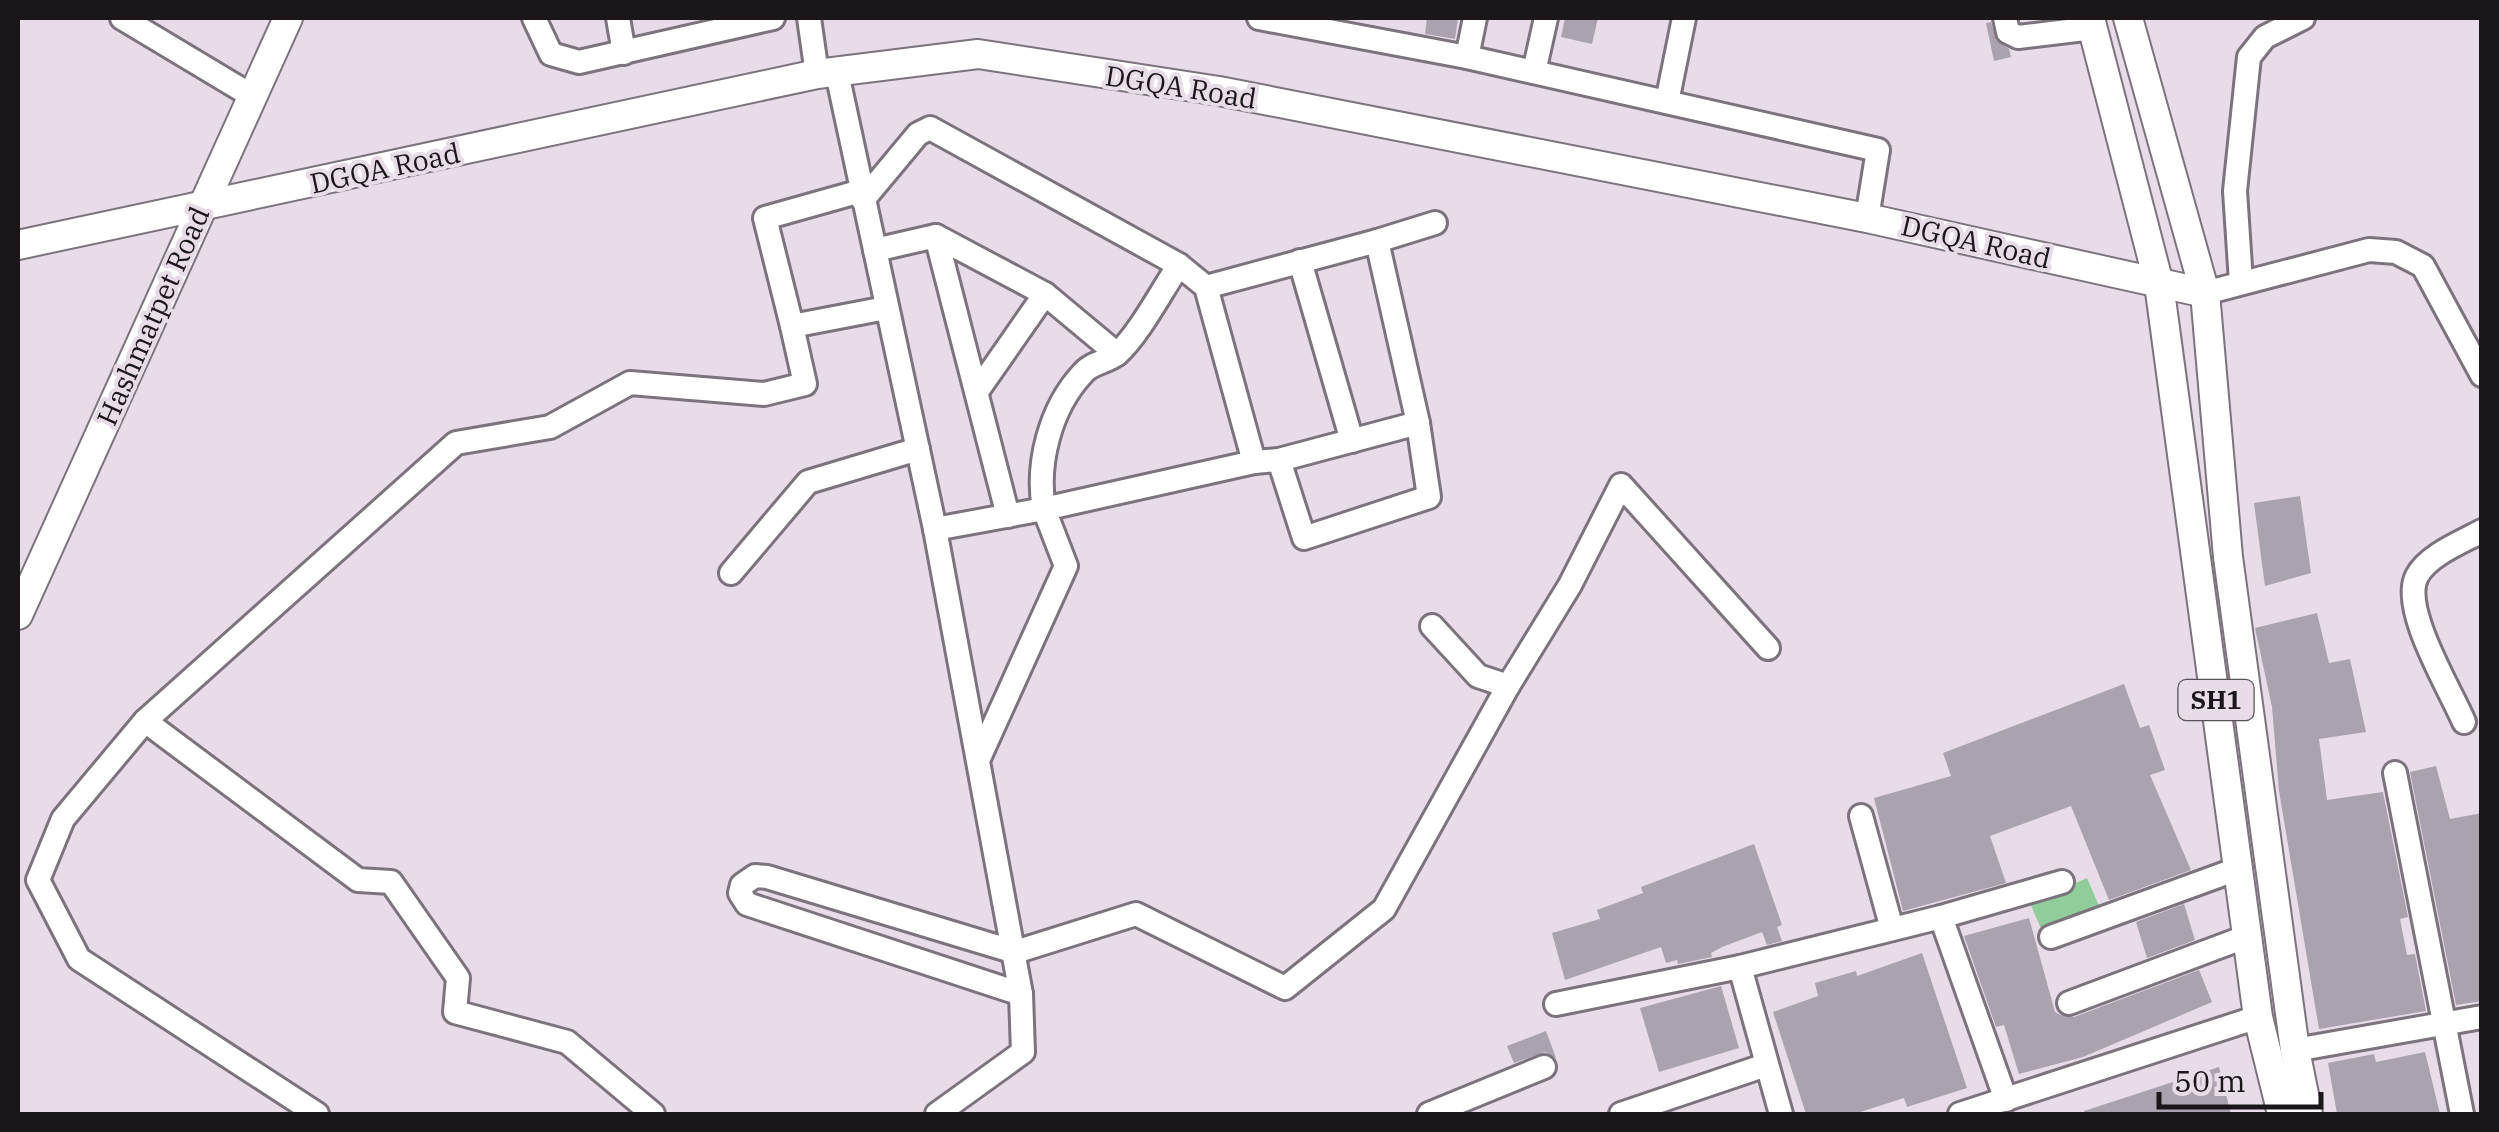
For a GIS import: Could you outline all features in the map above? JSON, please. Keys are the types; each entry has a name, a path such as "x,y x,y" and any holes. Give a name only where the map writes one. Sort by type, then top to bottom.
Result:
{"main road":[{"name":"Hashmatpet Road","path":"18,615 288,18"},
{"name":"SH1","path":"2128,18 2205,294 2228,557 2295,1050 2308,1114"},
{"name":"SH1","path":"2092,23 2159,284 2258,1017 2282,1114"},
{"name":"DGQA Road","path":"18,244 827,74 978,54 1219,91 1867,218 2205,294"}],"street":[{"path":"122,18 252,96"},
{"path":"534,18 551,54 566,61 624,53 725,22 773,18"},
{"path":"618,18 624,53"},
{"path":"809,18 875,250 980,756 1022,994 1023,1052 937,1114"},
{"path":"1259,18 1349,26 1466,57 1878,150 1867,218"},
{"path":"1466,57 1475,18"},
{"path":"1534,72 1546,18"},
{"path":"1667,102 1684,18"},
{"path":"2005,18 2008,32 2018,37 2092,23"},
{"path":"2242,282 2234,190 2249,57 2265,37 2303,18"},
{"path":"317,1114 79,959 38,880 63,818 146,721 456,443 550,427 630,382 764,394 804,384 765,218 862,196 918,134 930,128 1179,266 1206,287 1254,462"},
{"path":"1206,287 1435,223"},
{"path":"875,250 936,236 1046,294 1117,354"},
{"path":"936,236 1008,516"},
{"path":"1279,460 1304,538 1429,497 1418,423 1377,241"},
{"path":"2205,294 2369,250 2396,252 2423,266 2482,374"},
{"path":"1300,261 1352,441"},
{"path":"980,756 1066,566 1044,510 1038,478 1047,439 1084,371 1117,354 1179,266"},
{"path":"978,390 1046,294"},
{"path":"792,326 886,308"},
{"path":"935,529 1279,460 1418,423"},
{"path":"731,572 808,482 918,449"},
{"path":"1022,994 747,904 740,894 742,885 755,876 1015,952 1136,914 1285,988 1384,909 1508,686 1570,585 1621,485 1768,648"},
{"path":"2464,722 2411,603 2417,575 2440,554 2482,531"},
{"path":"1432,626 1478,676 1508,686"},
{"path":"146,721 358,880 391,882 458,978 455,1012 567,1042 653,1114"},
{"path":"2395,773 2462,1114"},
{"path":"1861,816 1892,929"},
{"path":"2051,937 2240,868"},
{"path":"1556,1004 1740,967 1942,918 2062,882"},
{"path":"1942,918 2006,1100"},
{"path":"2069,1003 2248,936"},
{"path":"1740,967 1781,1114"},
{"path":"1972,1113 2258,1017"},
{"path":"2295,1050 2482,1017"},
{"path":"1621,1114 1766,1065"},
{"path":"1429,1114 1544,1066"}],"green space":[{"path":"2087,878 2106,922 2049,947 2030,903"}],"building":[{"path":"1427,18 1458,18 1455,39 1425,34"},
{"path":"1565,18 1598,18 1592,44 1561,37"},
{"path":"1991,22 1996,40 2009,49 2011,57 1994,61 1986,23"},
{"path":"2300,496 2311,573 2265,586 2254,503"},
{"path":"2317,613 2329,663 2350,659 2366,732 2319,739 2327,800 2383,792 2408,917 2400,919 2407,955 2415,954 2426,1011 2319,1029 2279,791 2272,707 2255,628"},
{"path":"2124,684 2140,728 2149,725 2165,770 2150,775 2191,870 2109,900 2071,806 1990,836 2006,883 1903,911 1874,798 1951,776 1943,753"},
{"path":"2436,766 2450,819 2482,813 2482,1001 2456,1005 2410,772"},
{"path":"1754,844 1782,925 1777,927 1782,941 1767,945 1762,932 1722,947 1711,953 1712,957 1678,964 1677,960 1666,963 1661,947 1565,980 1552,933 1600,919 1597,910 1643,893 1641,887"},
{"path":"2184,904 2195,940 2147,958 2136,922"},
{"path":"2029,918 2055,1012 2060,1015 2074,1017 2199,970 2212,1002 2083,1057 2019,1074 2004,1025 1996,1027 1964,936"},
{"path":"1922,953 1967,1088 1907,1107 1904,1098 1854,1114 1806,1114 1773,1012 1818,996 1815,983 1856,971 1857,976"},
{"path":"1721,986 1739,1048 1659,1072 1640,1008"},
{"path":"1546,1031 1556,1058 1545,1052 1514,1063 1507,1046"},
{"path":"2425,1052 2440,1114 2337,1114 2328,1063 2374,1054 2376,1062"},
{"path":"2219,1067 2231,1114 2085,1114 2084,1111"}]}
